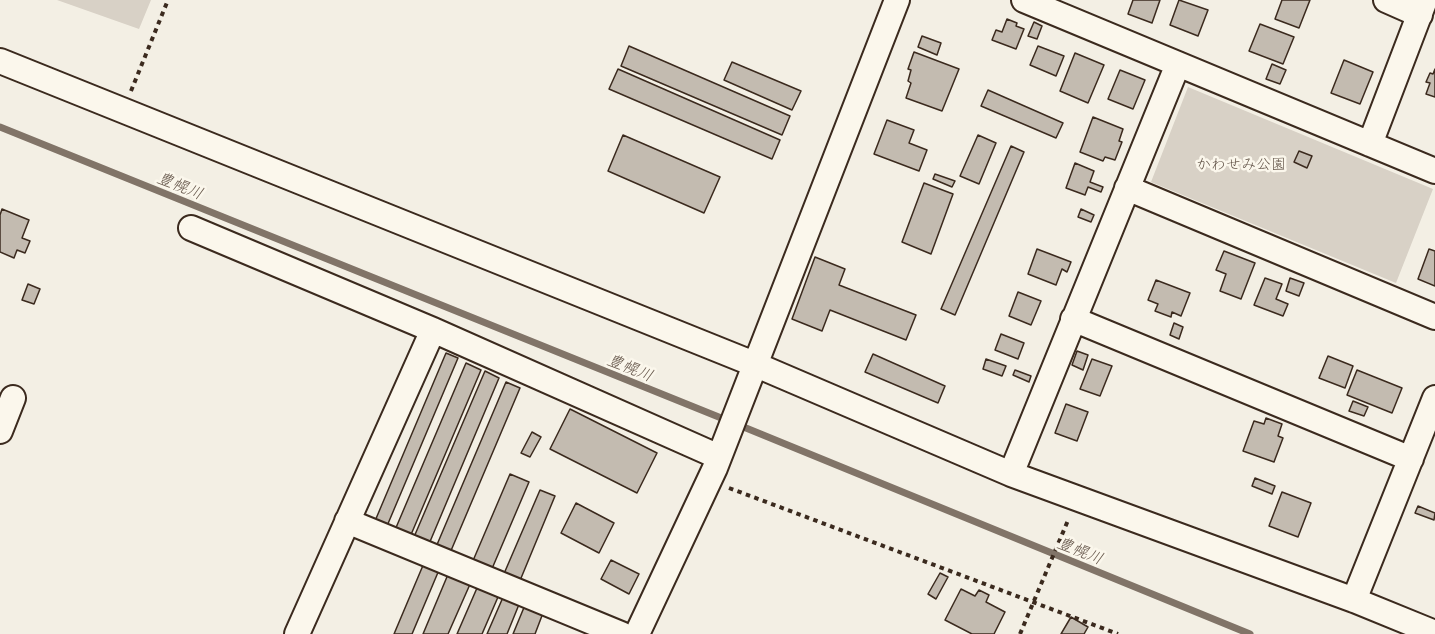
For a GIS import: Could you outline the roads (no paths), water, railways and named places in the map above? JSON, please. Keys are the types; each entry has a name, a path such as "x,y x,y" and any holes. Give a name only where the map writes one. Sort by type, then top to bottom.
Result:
{"street":[{"path":"638,634 717,462 897,0"},
{"path":"1024,0 1051,5 1178,64 1435,171"},
{"path":"1370,144 1423,7 1386,0"},
{"path":"0,61 1011,474 1354,600 1435,633"},
{"path":"1011,474 1178,64"},
{"path":"1126,188 1435,317"},
{"path":"191,228 433,330 717,462"},
{"path":"1073,319 1411,459"},
{"path":"297,634 433,330"},
{"path":"0,431 13,398"},
{"path":"1354,600 1435,398"},
{"path":"347,521 621,634"}],"waterway":[{"name":"豊幌川","path":"0,127 1250,634"}],"park label":[{"name":"かわせみ公園","path":"1241,164"}]}
